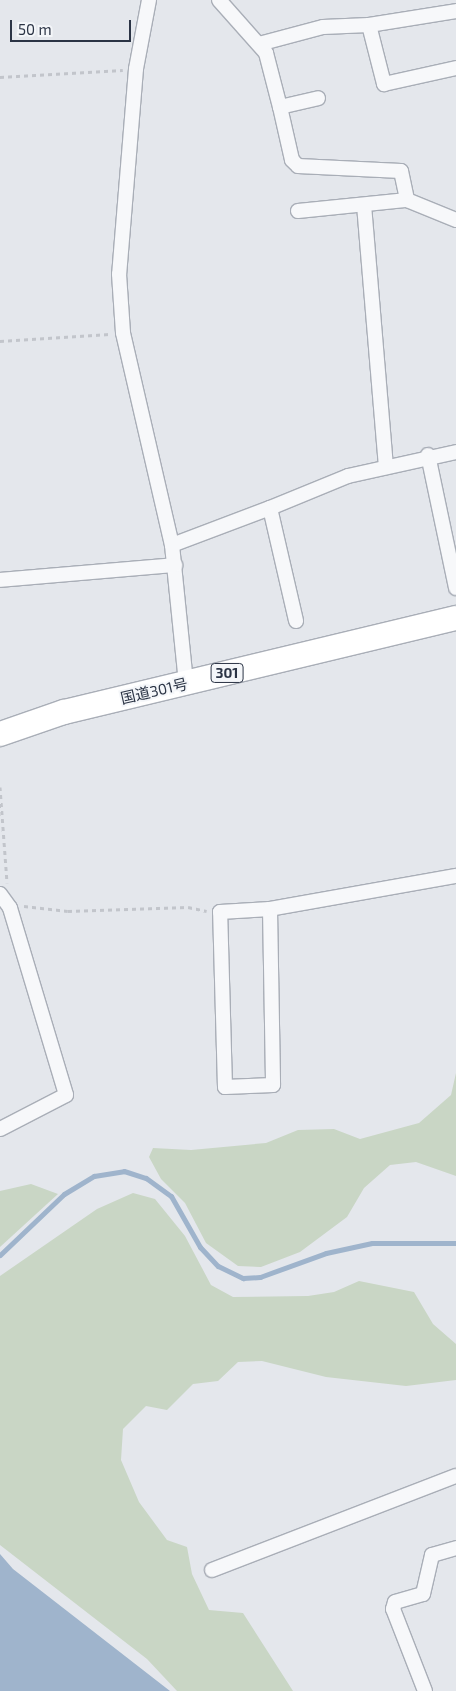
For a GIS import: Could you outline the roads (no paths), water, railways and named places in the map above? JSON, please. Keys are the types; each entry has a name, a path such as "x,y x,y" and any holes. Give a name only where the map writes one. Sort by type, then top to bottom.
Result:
{"highway":[{"name":"国道301号","path":"0,734 64,712 456,618"}],"street":[{"path":"149,0 136,69 119,274 123,333 172,545 186,683"},
{"path":"219,0 266,53 292,160 298,166 401,172 407,200"},
{"path":"259,44 323,27 369,25 456,11"},
{"path":"369,25 384,84 456,68"},
{"path":"280,106 318,98"},
{"path":"298,211 407,200 456,220"},
{"path":"364,205 386,466"},
{"path":"172,545 386,466 428,455 456,452"},
{"path":"428,455 456,588"},
{"path":"270,508 296,621"},
{"path":"0,580 175,565"},
{"path":"270,909 273,1085 225,1087 220,912 270,909 456,876"},
{"path":"0,1129 66,1095 3,898"},
{"path":"212,1570 456,1476"},
{"path":"425,1691 394,1609 395,1602 423,1594 432,1555 456,1548"}],"water":[{"path":"0,1554 13,1569 170,1691 0,1691"}],"waterway":[{"path":"0,1255 64,1194 94,1176 124,1171 146,1178 171,1196 200,1247 218,1266 243,1278 260,1277 326,1253 372,1243 456,1243"}]}
